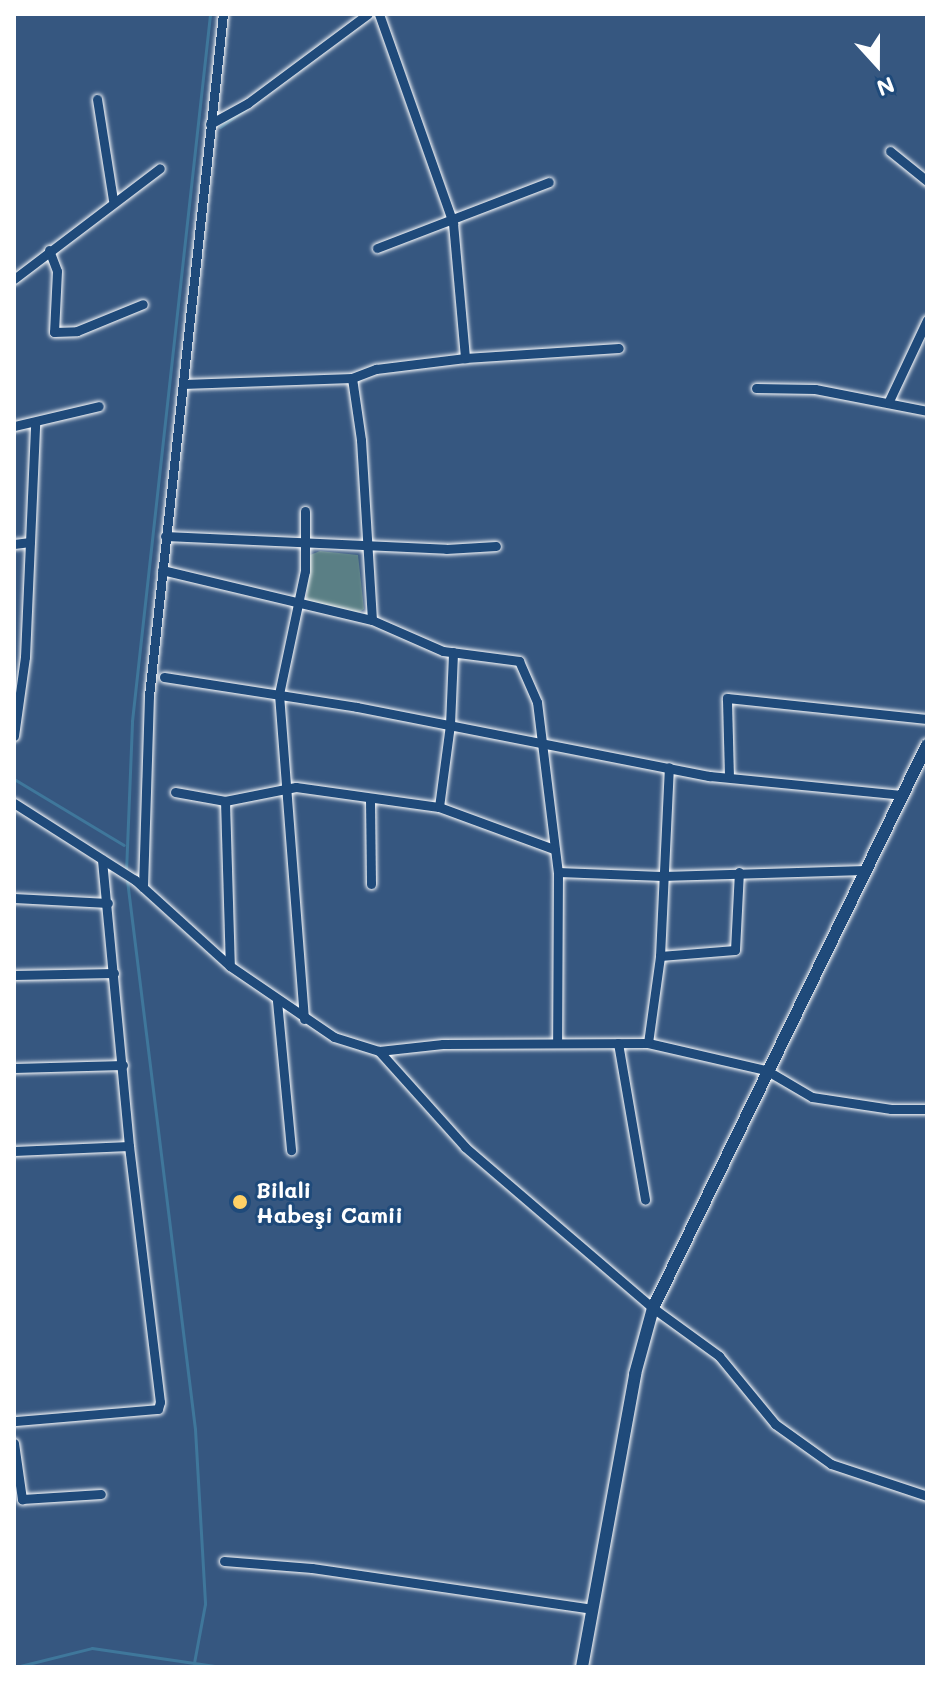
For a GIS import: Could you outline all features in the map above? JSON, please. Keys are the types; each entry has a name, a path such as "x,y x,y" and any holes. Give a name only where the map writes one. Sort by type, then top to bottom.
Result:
{"main road":[{"path":"582,1667 635,1374 653,1308 766,1070 927,745"}],"street":[{"path":"143,887 149,696 223,14"},
{"path":"210,124 248,103 368,14"},
{"path":"379,14 453,223 465,358"},
{"path":"97,99 113,200"},
{"path":"890,151 927,181"},
{"path":"14,279 113,200 160,168"},
{"path":"377,248 453,223 549,182"},
{"path":"49,250 57,271 54,332 77,331 143,304"},
{"path":"888,403 927,320"},
{"path":"183,384 352,378 376,369 465,358 619,348"},
{"path":"352,378 372,620"},
{"path":"756,388 815,389 927,411"},
{"path":"14,426 35,424 99,406"},
{"path":"14,736 25,657 35,424"},
{"path":"304,1019 279,694 300,604 307,544 305,511"},
{"path":"165,536 230,535 307,544 368,546 496,546"},
{"path":"14,544 30,542"},
{"path":"162,570 372,620 397,635 453,652 519,661 537,702 558,872 557,1043"},
{"path":"439,807 450,725 453,652"},
{"path":"14,654 25,657"},
{"path":"164,677 279,694 729,777 902,795"},
{"path":"729,777 727,698 927,719"},
{"path":"648,1043 660,956 669,767"},
{"path":"175,792 225,801 288,787 439,807 554,849"},
{"path":"370,800 371,884"},
{"path":"225,801 230,966"},
{"path":"14,803 102,860 115,872 135,880 230,966 277,1001 334,1037 379,1051 557,1043 648,1043 766,1070 812,1097 891,1109 927,1109"},
{"path":"14,1421 158,1409 102,860"},
{"path":"558,872 662,876 865,870"},
{"path":"660,956 735,950 739,872"},
{"path":"14,898 108,903"},
{"path":"14,975 114,973"},
{"path":"277,1001 291,1150"},
{"path":"618,1043 645,1200"},
{"path":"379,1051 465,1147 653,1308 719,1356 775,1424 831,1464 927,1496"},
{"path":"14,1068 123,1065"},
{"path":"14,1151 129,1146"},
{"path":"14,1443 22,1499 101,1494"},
{"path":"224,1561 312,1568 593,1609"}],"green space":[{"path":"320,551 358,555 364,609 358,613 306,602 310,555"}],"waterway":[{"path":"126,872 132,721 210,14"},
{"path":"220,127 246,109"},
{"path":"14,779 124,845"},
{"path":"127,880 195,1429 205,1604 194,1663"},
{"path":"16,1667 92,1648 220,1667"}],"place":[{"name":"Bilali Habeşi Camii","path":"240,1202"}]}
